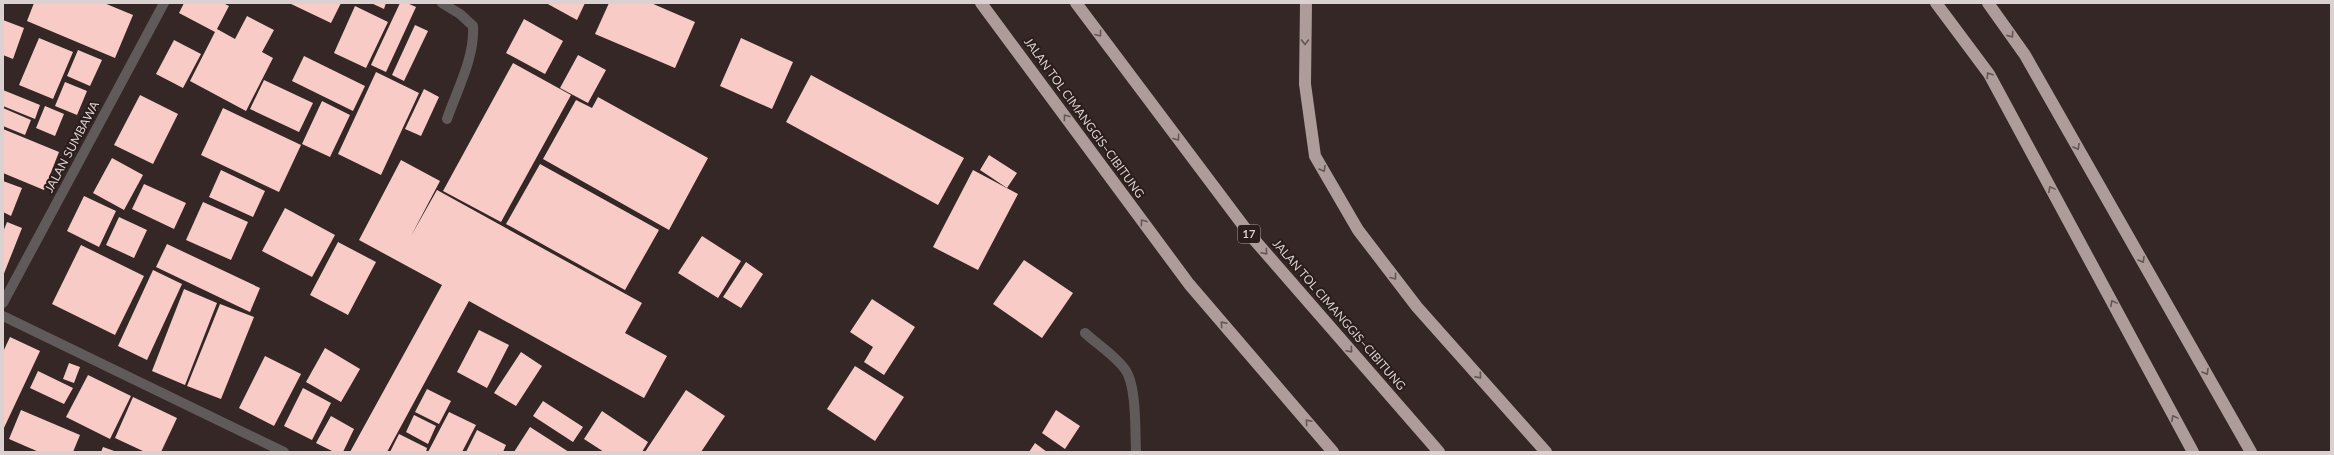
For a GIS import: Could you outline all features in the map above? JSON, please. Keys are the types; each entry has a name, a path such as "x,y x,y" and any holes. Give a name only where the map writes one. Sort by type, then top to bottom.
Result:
{"highway":[{"name":"JALAN TOL CIMANGGIS–CIBITUNG","path":"981,3 1189,284 1334,452"},
{"name":"JALAN TOL CIMANGGIS–CIBITUNG","path":"1076,3 1252,236 1439,452"},
{"path":"1306,3 1305,84 1315,156 1358,230 1417,307 1546,452"},
{"path":"1936,3 1989,74 2193,452"},
{"path":"1988,3 2025,55 2251,452"}],"street":[{"name":"JALAN SUMBAWA","path":"3,303 164,3"},
{"path":"442,3 460,14 473,26 474,38 447,119"},
{"path":"3,316 284,452"},
{"path":"1085,333 1129,374 1132,388 1136,452"}],"building":[{"path":"34,3 104,3 133,15 115,58 27,21"},
{"path":"184,3 223,3 229,6 217,29 235,39 247,16 274,30 262,52 273,58 246,111 190,81 215,32 179,13"},
{"path":"289,3 341,3 331,23"},
{"path":"371,3 386,3 384,9"},
{"path":"400,3 407,3 416,7 386,72 371,65"},
{"path":"546,3 585,3 577,20"},
{"path":"609,3 651,3 695,22 675,68 595,34"},
{"path":"355,6 388,22 366,68 334,53"},
{"path":"524,19 563,41 545,74 506,53"},
{"path":"3,20 24,28 13,59 3,55"},
{"path":"415,25 428,31 404,81 392,75"},
{"path":"39,38 73,52 53,99 19,85"},
{"path":"741,38 793,62 772,109 720,86"},
{"path":"174,40 201,54 183,88 156,74"},
{"path":"78,50 102,60 90,86 67,76"},
{"path":"578,55 606,70 588,103 560,88"},
{"path":"304,56 365,86 353,111 292,81"},
{"path":"513,63 571,95 501,222 443,191"},
{"path":"376,72 419,93 381,175 338,154"},
{"path":"811,75 964,158 938,205 786,122"},
{"path":"264,80 313,103 299,132 250,109"},
{"path":"65,82 87,91 77,115 55,106"},
{"path":"424,89 439,97 421,136 405,129"},
{"path":"3,90 40,105 35,119 3,106"},
{"path":"140,95 178,114 153,164 114,145"},
{"path":"598,97 708,158 669,230 543,159 576,100 592,108"},
{"path":"322,101 350,115 330,157 302,144"},
{"path":"45,106 64,114 55,136 36,128"},
{"path":"3,108 31,120 25,135 3,126"},
{"path":"223,108 301,145 279,192 201,155"},
{"path":"3,129 59,152 44,190 3,173"},
{"path":"989,155 1017,173 1007,188 980,170"},
{"path":"112,158 143,175 124,210 93,193"},
{"path":"401,160 440,181 411,236 437,190 642,303 625,333 667,356 644,398 469,301 387,452 350,452 442,285 359,240"},
{"path":"540,164 659,230 625,290 506,224"},
{"path":"221,170 265,191 253,217 209,197"},
{"path":"973,170 1018,194 978,270 933,247"},
{"path":"3,181 22,188 11,216 3,212"},
{"path":"144,184 186,203 174,229 132,209"},
{"path":"84,196 116,211 99,247 67,231"},
{"path":"203,202 248,222 231,260 186,240"},
{"path":"285,208 335,235 312,277 262,251"},
{"path":"119,217 147,230 134,258 106,245"},
{"path":"7,222 22,228 3,276 3,232"},
{"path":"702,236 741,261 718,298 678,273"},
{"path":"338,242 376,262 348,315 310,295"},
{"path":"167,244 260,288 250,312 156,267"},
{"path":"81,245 144,276 115,335 52,304"},
{"path":"1024,260 1073,293 1042,338 993,304"},
{"path":"746,262 763,274 741,308 723,297"},
{"path":"153,270 182,284 147,360 118,346"},
{"path":"184,289 217,303 185,385 152,371"},
{"path":"872,299 915,327 884,375 864,362 873,347 850,332"},
{"path":"220,304 254,317 221,399 187,386"},
{"path":"479,330 509,345 487,388 457,372"},
{"path":"10,337 40,351 3,430 3,352"},
{"path":"325,348 360,369 341,402 306,382"},
{"path":"521,352 542,366 516,406 494,393"},
{"path":"265,356 301,374 274,426 239,408"},
{"path":"69,363 80,367 74,383 63,379"},
{"path":"855,366 904,397 875,441 827,409"},
{"path":"38,371 73,388 64,404 30,388"},
{"path":"88,375 131,396 110,439 66,417"},
{"path":"303,388 331,403 312,440 284,426"},
{"path":"427,389 451,401 439,424 415,412"},
{"path":"686,390 725,416 701,452 645,452"},
{"path":"133,397 177,418 161,452 145,452 115,438"},
{"path":"543,401 583,427 573,442 533,416"},
{"path":"21,410 80,435 73,452 39,452 9,439"},
{"path":"1056,410 1080,426 1065,449 1042,433"},
{"path":"602,411 648,442 642,452 604,452 584,439"},
{"path":"449,412 476,425 462,452 428,452"},
{"path":"414,415 436,426 428,444 406,432"},
{"path":"331,416 354,429 343,452 334,452 316,443"},
{"path":"530,427 569,452 514,452"},
{"path":"477,430 506,445 503,452 466,452"},
{"path":"399,434 427,448 426,452 390,452"},
{"path":"1035,443 1047,452 1029,452"},
{"path":"103,447 117,452 101,452"}]}
